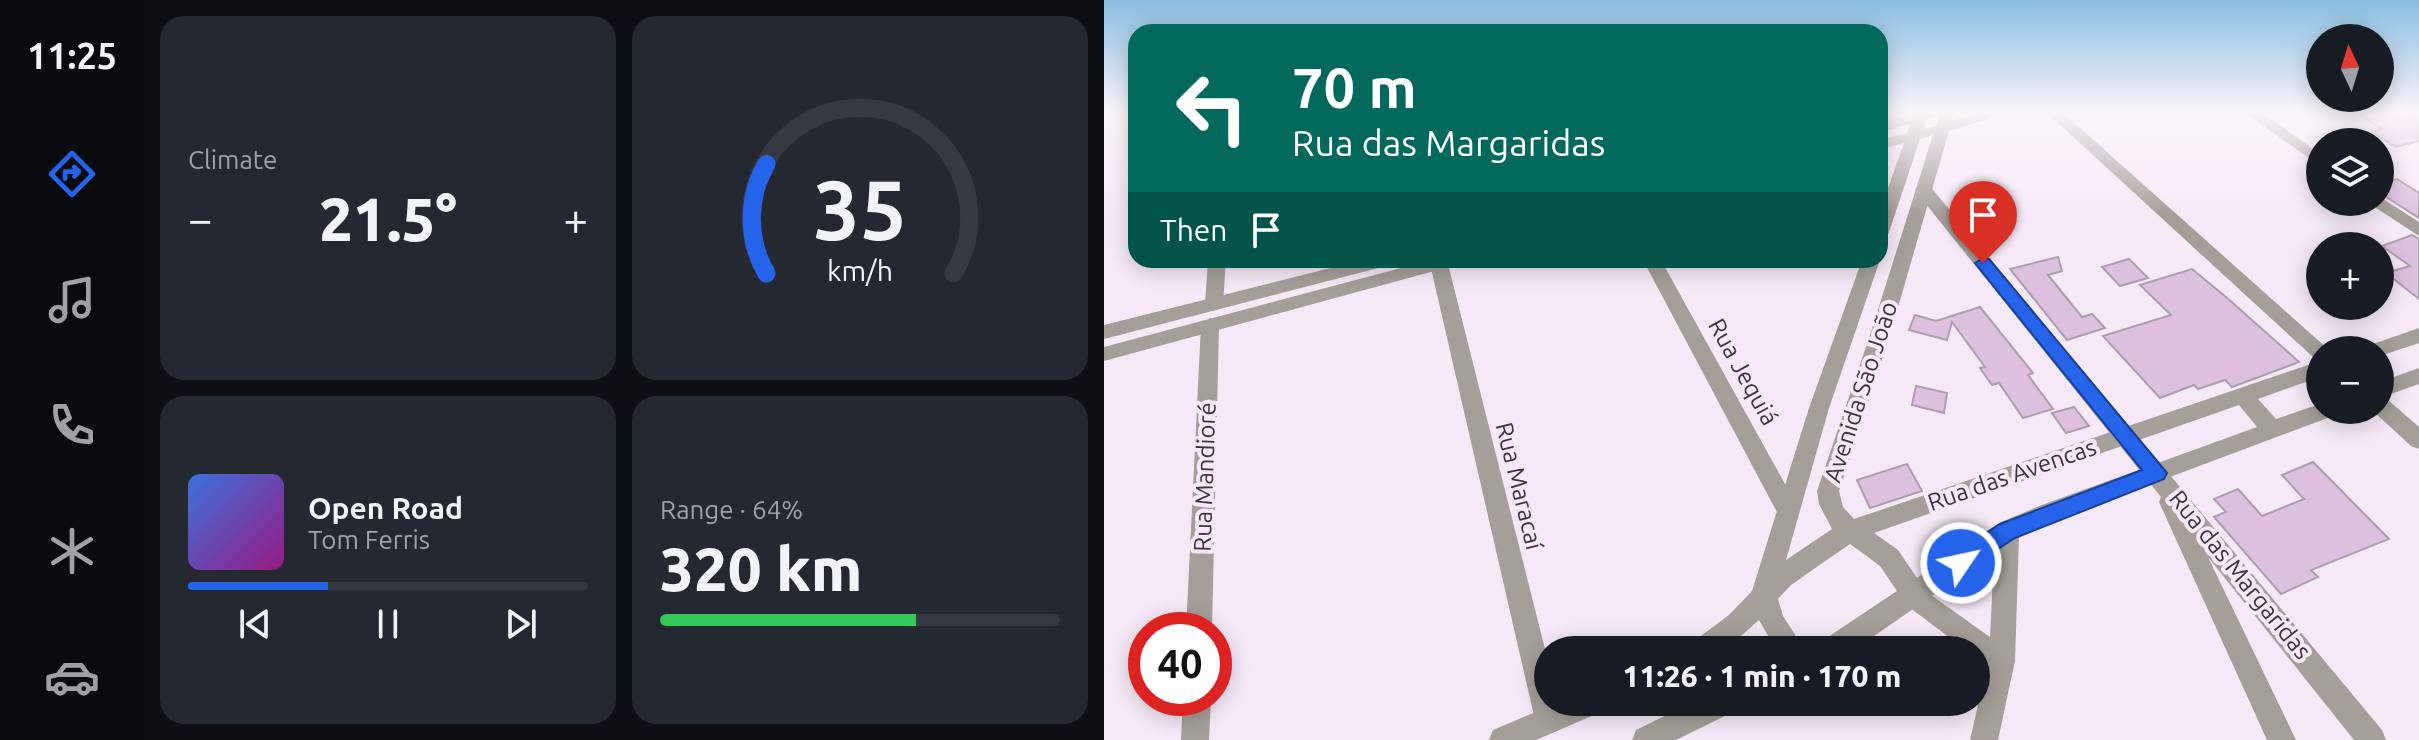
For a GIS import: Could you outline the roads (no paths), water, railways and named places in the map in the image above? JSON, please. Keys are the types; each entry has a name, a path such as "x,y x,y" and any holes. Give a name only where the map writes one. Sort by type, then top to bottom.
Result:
{"street":[{"path":"1888,211 1909,147"},
{"name":"Avenida São João","path":"1934,147 1880,335 1828,491 1833,514 1849,531 1891,560 1914,595 2002,661"},
{"path":"2091,147 2306,339"},
{"name":"Rua das Margaridas","path":"1923,189 2372,740"},
{"path":"2394,212 2419,230"},
{"name":"Rua Mandioré","path":"1200,612 1216,268"},
{"path":"1104,354 1212,314 1360,268"},
{"path":"1104,332 1212,314 1419,268"},
{"name":"Rua Maracaí","path":"1447,268 1549,720"},
{"name":"Rua Jequiá","path":"1656,268 1787,509"},
{"name":"Avenida São João","path":"1764,593 1787,509 1868,268"},
{"path":"2394,344 2419,335"},
{"name":"Rua das Avencas","path":"1764,593 1849,531 2306,374"},
{"path":"2394,385 2419,376"},
{"path":"2243,395 2272,430"},
{"name":"Rua das Avencas","path":"1852,636 2007,531 2306,417"},
{"path":"2394,418 2419,440"},
{"path":"2157,473 2282,740"},
{"path":"1984,740 2002,661 2007,531"},
{"path":"1722,636 1738,624 1764,593"},
{"path":"1764,593 1772,622 1782,636"},
{"path":"1195,740 1196,716"},
{"path":"1503,740 1558,716"},
{"path":"1646,740 1695,716"}]}
